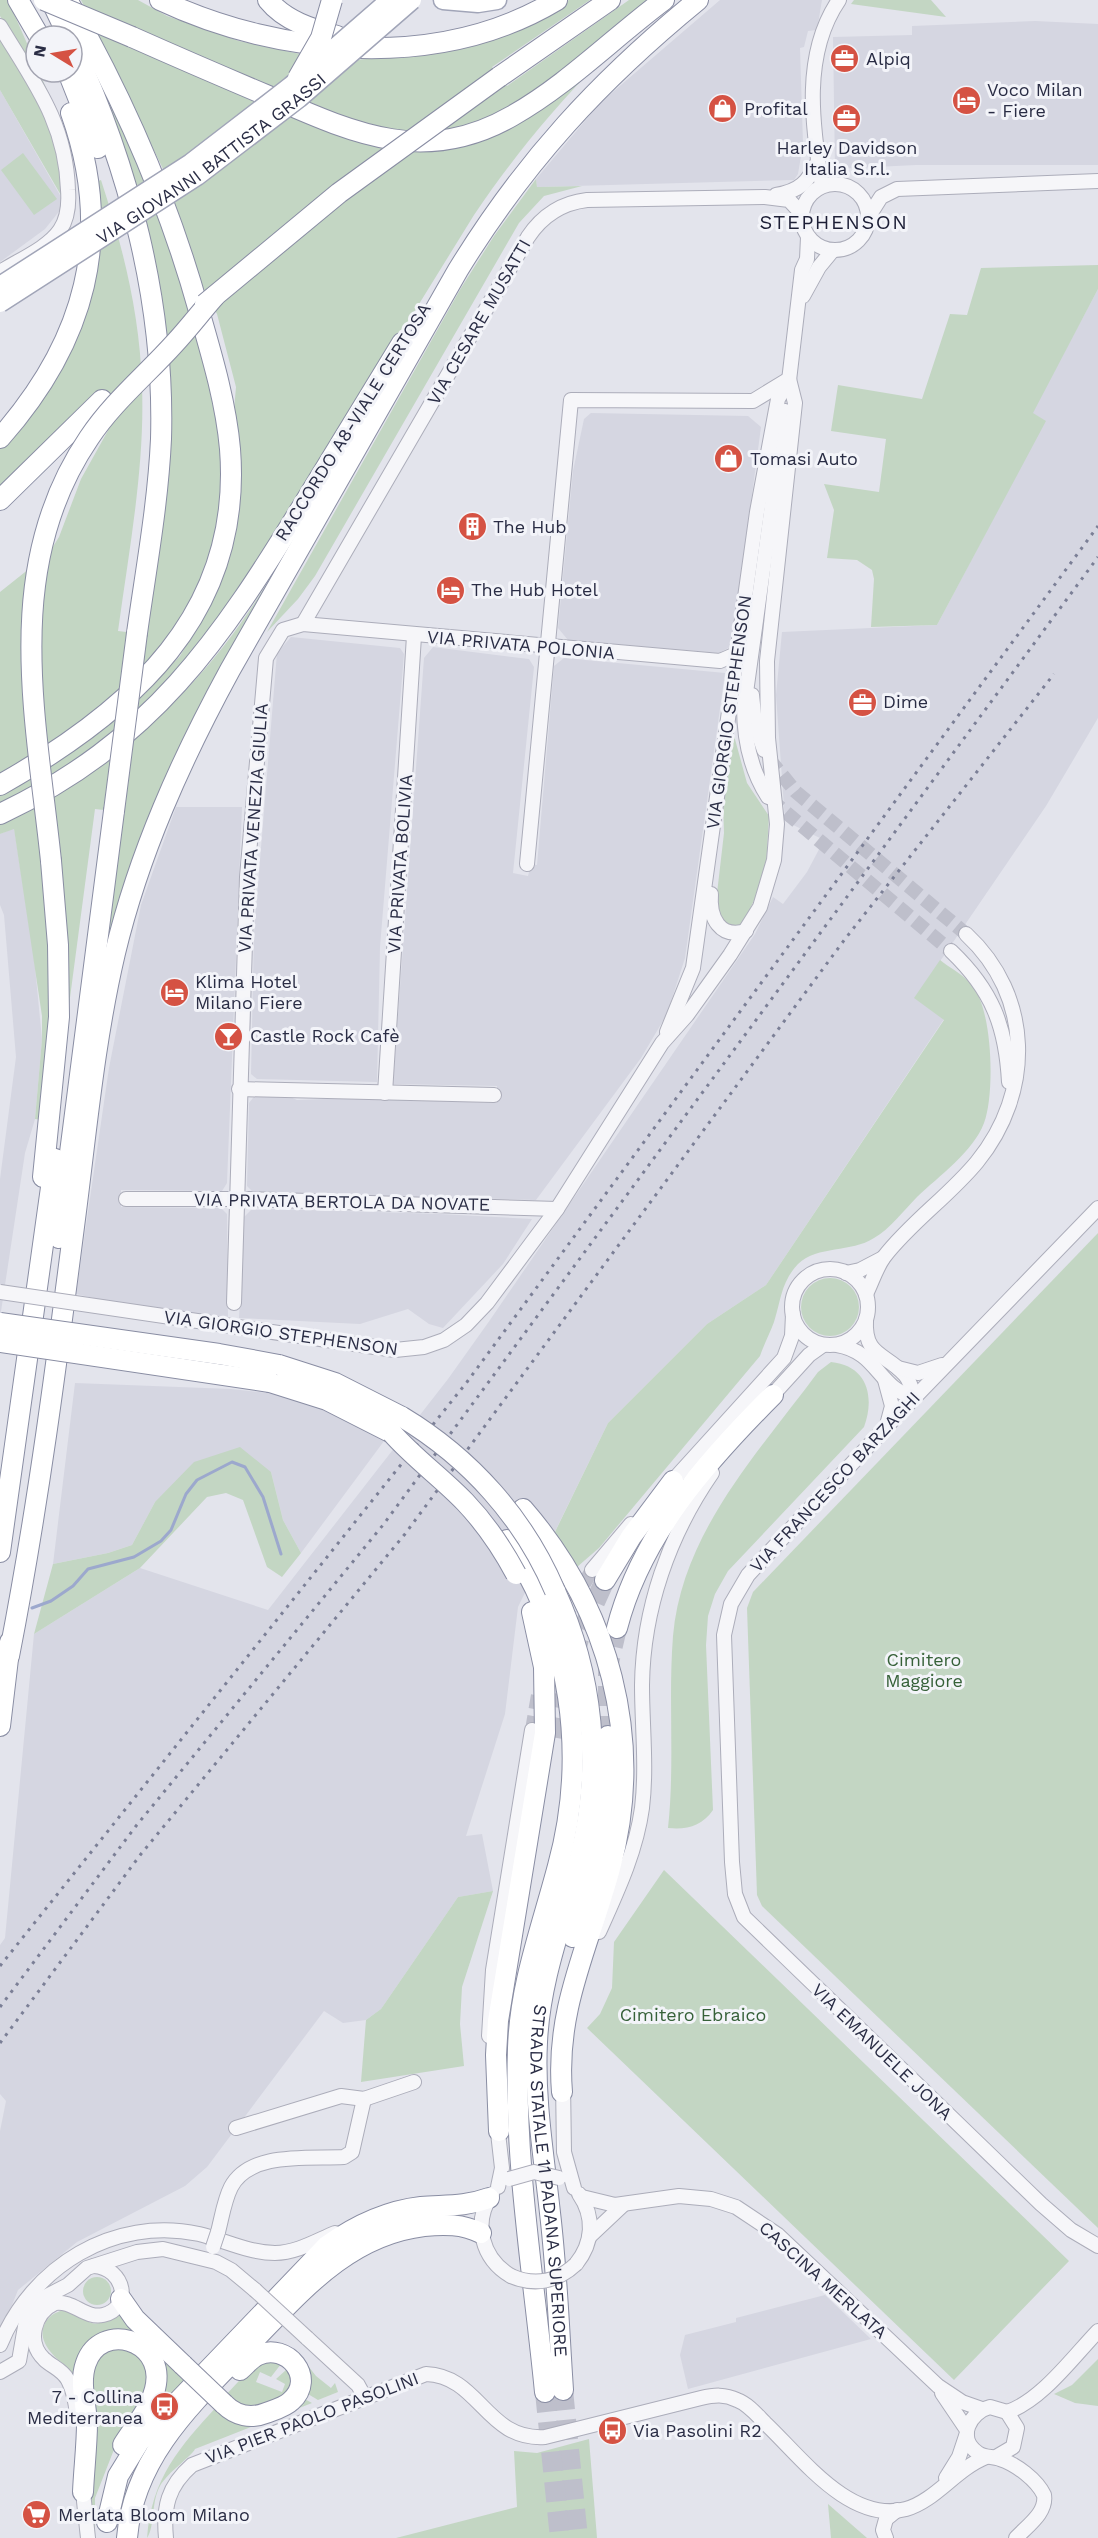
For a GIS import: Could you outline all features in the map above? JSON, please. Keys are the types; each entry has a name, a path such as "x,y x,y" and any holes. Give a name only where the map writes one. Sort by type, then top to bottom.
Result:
{"highway":[{"path":"18,0 32,24"},
{"path":"33,0 45,24"},
{"path":"44,0 358,133 399,142 450,140 477,133 523,110 664,0"},
{"path":"51,0 62,24"},
{"path":"0,785 108,713 165,659 190,622 211,582 223,543 230,501 230,448 222,400 180,248 137,135 68,0"},
{"path":"160,0 206,19 270,36 340,47 383,49 393,46 446,42 485,33 557,0"},
{"path":"268,0 285,15 317,31 393,46"},
{"path":"298,78 321,38 332,0"},
{"path":"0,500 102,399 286,234 356,179 610,0"},
{"name":"RACCORDO A8-VIALE CERTOSA","path":"0,814 43,792 101,754 133,729 193,668 246,596 462,245 514,169 594,77 681,0"},
{"path":"9,1656 29,1555 106,995 130,901 162,808 190,747 230,670 458,270 492,218 535,159 600,85 648,40 698,0"},
{"path":"0,1726 108,810 131,633 161,441 161,385 157,327 144,256 127,195 97,104 84,73"},
{"path":"0,438 34,397 51,370 72,327 87,274 92,233 89,178 79,134 60,84"},
{"path":"72,84 116,201 136,281 145,331 148,442 131,633"},
{"path":"25,1365 59,1017 58,945 30,646 34,584 44,536 62,488 88,439 121,396 174,345 215,296"},
{"path":"0,1551 25,1365 108,810"},
{"name":"STRADA STATALE 11 PADANA SUPERIORE","path":"0,1323 228,1355 279,1365 335,1383 397,1425 466,1464 494,1494 533,1545 555,1591 573,1638 586,1688 591,1729 592,1771 584,1843 548,1967 539,2022 537,2094 550,2215 554,2391 520,2148 518,2047 522,2009 532,1956 567,1828 573,1770 568,1692 545,1614 523,1566 478,1504 397,1425 270,1382 0,1342"},
{"path":"617,1628 639,1567 672,1509 740,1429 773,1395"},
{"path":"397,1425 438,1432 472,1458 523,1509 567,1566 592,1617 611,1672 622,1728 623,1782 610,1869 565,2013 560,2052 562,2092"},
{"path":"397,1425 414,1458 465,1502 490,1532 523,1588 541,1647 546,1692 546,1733 500,2002 496,2055 499,2131"},
{"path":"598,1575 627,1542 673,1480"},
{"path":"550,2215 546,2047 560,1979 598,1848 607,1784 608,1736"},
{"path":"520,2148 510,2067 511,2030 557,1738"},
{"path":"106,2530 113,2489 122,2467 152,2427 327,2246 360,2225 379,2217 422,2207 460,2207 499,2188"},
{"path":"127,2538 134,2500 158,2448 198,2398 310,2283 344,2255 373,2240 417,2227 457,2225 481,2233"},
{"path":"120,2290 135,2319 183,2365 224,2404 235,2413 254,2416 285,2405 299,2389 301,2377 298,2367 285,2355 258,2355 158,2448"},
{"path":"83,2492 87,2422 83,2375 87,2360 99,2345 110,2340 133,2342 152,2356 156,2383 150,2400 114,2464 108,2492 106,2530"}],"main road":[{"name":"VIA GIOVANNI BATTISTA GRASSI","path":"0,286 191,163 298,78 390,0"},
{"name":"VIA GIOVANNI BATTISTA GRASSI","path":"0,303 197,176 298,98 412,0"},
{"path":"443,0 478,3 497,0"}],"street":[{"path":"822,186 818,161 814,69 826,23 839,0"},
{"path":"0,26 54,115 68,165 66,219 54,237 0,272"},
{"name":"VIA CESARE MUSATTI","path":"765,197 799,189 809,179 818,161"},
{"path":"869,216 862,196 854,189 833,183 822,186 806,201 802,214 803,226 808,237 816,245 833,250 849,248 860,240 867,229 869,216 881,197 897,189 1098,182"},
{"name":"VIA CESARE MUSATTI","path":"303,624 528,237 542,219 559,208 586,200 765,197 789,201 802,214"},
{"name":"VIA GIORGIO STEPHENSON","path":"662,1043 693,968 757,512 778,399 789,379 808,237"},
{"name":"VIA GIORGIO STEPHENSON","path":"800,301 819,267 833,250"},
{"path":"527,864 571,400 753,401 789,379"},
{"path":"768,797 753,768 744,735 745,696 789,379"},
{"name":"VIA GIORGIO STEPHENSON","path":"0,1292 395,1350 435,1344 452,1336 487,1303 557,1209 662,1043 687,1015 746,931 767,890 777,836 777,810 768,738 767,661 795,403 789,379"},
{"path":"753,401 770,414 773,427"},
{"name":"VIA PRIVATA POLONIA","path":"303,624 414,636 720,662 736,654"},
{"name":"VIA PRIVATA VENEZIA GIULIA","path":"234,1304 247,877 266,658 283,630 303,624"},
{"name":"VIA PRIVATA BOLIVIA","path":"385,1093 414,636"},
{"path":"751,657 753,710 764,750"},
{"path":"715,815 717,844 710,908 717,926 731,933 746,931"},
{"path":"866,1294 885,1257 977,1161 997,1132 1010,1099 1019,1056 1019,1032 1014,1007 996,969 982,949 966,934"},
{"path":"951,951 976,978 997,1012 1005,1038 1010,1099"},
{"path":"239,1089 494,1095"},
{"name":"VIA PRIVATA BERTOLA DA NOVATE","path":"126,1199 238,1199 557,1209"},
{"name":"VIA FRANCESCO BARZAGHI","path":"731,1822 724,1635 731,1604 748,1575 949,1361 1098,1209"},
{"path":"673,1480 784,1358 792,1336 794,1295 809,1275 821,1270 846,1273 860,1270 885,1257"},
{"path":"846,1273 858,1281 866,1294 868,1343 876,1354 907,1377 915,1397"},
{"path":"793,1314 801,1332 811,1340 852,1347 864,1354 885,1380 897,1390 915,1397"},
{"path":"532,1730 506,1882 488,2009 489,2062 502,2168 499,2188 482,2215 481,2233 490,2257 511,2276 530,2282 546,2281 562,2275 576,2265 585,2252 590,2237 589,2216 565,2162 562,2092 567,2035 578,1986 591,1948 622,1878 638,1829 644,1772 643,1664 655,1594 673,1543 693,1503 721,1461 809,1354 849,1340 859,1332 866,1320"},
{"path":"897,1368 918,1373 927,1372 949,1361"},
{"path":"885,1380 892,1406 887,1426"},
{"name":"VIA EMANUELE JONA","path":"731,1822 735,1894 750,1925 1041,2204 1071,2230 1098,2246"},
{"path":"236,2128 341,2096 364,2099 414,2082"},
{"path":"212,2253 232,2185 252,2166 269,2162 344,2157 352,2152 364,2099"},
{"path":"499,2188 534,2172 559,2178 578,2193"},
{"name":"CASCINA MERLATA","path":"578,2193 601,2204 623,2205 680,2196 711,2199 747,2213 778,2235 938,2386 962,2402 982,2409"},
{"path":"590,2237 623,2205"},
{"path":"0,2345 18,2310 35,2286 75,2256 111,2238 147,2231 184,2232 273,2253 297,2249 346,2227 379,2217"},
{"path":"0,2372 19,2361 25,2323 35,2303 94,2266 137,2252 163,2249 212,2253 358,2385 364,2396"},
{"path":"88,2538 73,2392 63,2372 40,2355 34,2332 39,2316 48,2306 66,2302 100,2316 113,2310 125,2264 137,2252"},
{"path":"94,2266 110,2270 120,2290"},
{"path":"75,2279 73,2296 81,2310"},
{"path":"1016,2538 1041,2512 1045,2501 1044,2495 1016,2466 976,2452 969,2444 967,2432 974,2414 990,2407 1007,2412 1019,2408 1034,2397 1098,2331"},
{"name":"VIA PIER PAOLO PASOLINI","path":"166,2538 164,2521 167,2497 182,2474 192,2465 414,2376 438,2374 459,2384 507,2430 530,2438 545,2437 701,2398 728,2396 750,2409 851,2503 868,2510 897,2510 923,2501 968,2464 991,2457"},
{"name":"CASCINA MERLATA","path":"938,2386 967,2432"},
{"path":"991,2457 1013,2447 1017,2428 1034,2397"},
{"path":"1007,2412 1017,2428"},
{"name":"VIA PIER PAOLO PASOLINI","path":"942,2485 959,2457 967,2432"},
{"path":"886,2538 883,2530 886,2519 897,2510"}],"shaded area":[{"path":"720,0 822,0 817,30 808,31 804,47 800,48 803,144 798,174 794,180 537,187 536,179 600,103"},
{"path":"1035,21 1098,24 1098,165 916,165 835,169 833,37 912,35 912,26"},
{"path":"0,90 65,204 45,229 0,262"},
{"path":"1098,289 1098,718 1046,806 915,998 944,1019 766,1285 707,1324 608,1423 518,1607 505,1714 466,1836 482,1834 493,1891 458,1897 381,2009 366,2020 343,2023 324,2011 207,2167 185,2186 77,2242 18,2290 0,2335 0,2131 6,2101 0,2094 0,1945 5,1938 34,1634 140,1568 268,1610 448,1379 755,934 773,897 783,904 807,872 824,840 785,821 776,695 782,632 937,625 1045,421 1032,413"},
{"path":"591,413 748,416 761,427 732,646 719,653 568,640 558,628 573,471 584,419"},
{"path":"291,637 400,648 404,654 380,947 377,1082 257,1079 251,1074 254,933 277,653"},
{"path":"433,647 529,659 534,667 513,873 528,876 531,864 537,865 554,666 564,658 725,673 685,958 667,1014 641,1058 536,1200 253,1192 247,1186 249,1103 256,1094 286,1095 297,1100 351,1098 497,1103 497,1086 393,1084 424,658"},
{"path":"176,807 242,807 227,1183 222,1191 121,1190 121,1207 221,1208 227,1214 228,1320 143,1309 76,1294 109,1068 141,905"},
{"path":"14,828 34,957 42,1039 35,1119 25,1153 0,1318 0,1179 16,1057 4,915 0,905 0,834"},
{"path":"278,1209 532,1219 503,1264 443,1328 429,1324 408,1309 360,1324 239,1318 244,1217 251,1210"},
{"path":"75,1383 231,1389 294,1396 324,1402 387,1437 301,1553 283,1520 271,1472 155,1502 132,1545 108,1553 53,1564"},
{"path":"825,2295 871,2339 688,2389 680,2355 685,2335 736,2322 736,2318"}],"green space":[{"path":"0,0 8,0 24,37 24,54 0,16"},
{"path":"81,0 138,0 167,16 239,41 300,54 355,60 447,52 479,44 521,28 569,0 590,0 492,67 507,86 629,0 654,0 543,91 464,132 344,136 381,145 419,149 439,149 476,142 522,119 600,61 533,135 474,215 238,597 172,682 89,753 0,807 0,796 32,778 136,701 180,656 214,599 232,545 237,518 240,458 234,410 236,387 217,314 203,288 163,169"},
{"path":"854,0 931,0 946,17 851,4"},
{"path":"0,34 24,74 24,84 30,84 50,117 64,161 62,197 0,90"},
{"path":"85,61 93,62 161,216 201,350 221,443 220,514 210,563 172,637 107,706 0,778 0,592 49,553 59,537 81,479 115,418 94,393 0,488 0,447 67,351 96,182 101,180 116,230 134,307 142,386 139,478 118,631 143,634 166,363"},
{"path":"23,153 57,199 34,215 1,170"},
{"path":"536,179 537,187 582,186 544,196 519,223 315,576 298,599 267,632 461,288 494,236"},
{"path":"1098,265 1098,289 1033,413 1046,421 937,625 871,627 874,579 872,570 857,560 827,558 834,510 824,484 879,492 886,439 831,431 838,385 922,399 950,314 967,315 981,268"},
{"path":"319,496 201,711 92,1047 121,812 95,809 64,1043 53,962 44,1120 35,1119 42,1016 14,829 0,834 0,825 93,771 149,726 175,701 200,675 237,629 274,573"},
{"path":"733,732 747,783 769,816 766,868 761,886 743,923 737,926 725,923 717,911 716,902 724,833 723,801"},
{"path":"940,960 972,985 984,1013 991,1073 988,1110 979,1134 964,1154 880,1234 865,1243 815,1254 798,1264 782,1291 774,1322 760,1356 599,1548 577,1567 554,1534 608,1423 707,1324 766,1285 944,1020 914,998"},
{"name":"Cimitero Maggiore","path":"1098,1233 1098,2228 762,1906 757,1895 747,1608 753,1592"},
{"path":"830,1278 841,1280 854,1291 859,1307 857,1318 846,1331 830,1336 819,1334 806,1323 801,1307 803,1296 814,1283"},
{"path":"831,1362 853,1370 861,1376 866,1385 869,1405 864,1427 728,1571 715,1594 708,1616 706,1645 713,1810 704,1820 694,1826 668,1828 673,1636 679,1598 691,1562 707,1528 749,1463 818,1372"},
{"path":"240,1447 271,1472 283,1520 301,1553 282,1577 267,1567 243,1500 226,1493 207,1497 140,1568 34,1634 53,1564 108,1553 132,1545 155,1502 194,1462"},
{"name":"Cimitero Ebraico","path":"664,1870 1069,2261 954,2380 587,2028 600,2014 612,1988 614,1942"},
{"path":"493,1891 462,1987 460,2024 464,2066 361,2082 366,2020 381,2009 458,1897"},
{"path":"97,2277 107,2281 111,2291 107,2301 97,2305 87,2301 83,2291 87,2281"},
{"path":"63,2309 92,2323 103,2322 123,2312 189,2377 144,2425 160,2388 126,2333 78,2378 51,2352 44,2340 43,2327 46,2321"},
{"path":"122,2346 147,2361 148,2389 115,2447 95,2498 95,2536 92,2536 88,2498 88,2379 100,2352"},
{"path":"273,2357 281,2364 271,2377 260,2372 256,2382 282,2392 285,2384 276,2379 286,2370 293,2369 291,2395 252,2412 224,2397 251,2368"},
{"path":"1098,2359 1098,2406 1075,2403 1054,2394 1072,2385"},
{"path":"305,2362 316,2376 331,2388 335,2383 338,2392 318,2400 303,2391"},
{"path":"301,2397 312,2403 195,2449 168,2475 157,2492 161,2480 180,2450 218,2405 225,2412"},
{"path":"589,2439 597,2538 396,2538 517,2507 514,2451 537,2453"},
{"path":"157,2492 147,2538 155,2498"},
{"path":"828,2504 867,2538 831,2538"}],"waterway":[{"path":"32,1608 51,1601 73,1586 88,1569 134,1557 161,1541 171,1530 186,1494 197,1480 232,1462 245,1467 263,1497 281,1554"}],"tunnel":[{"path":"769,759 796,792 966,934"},
{"path":"770,799 951,951"},
{"path":"563,1620 592,1570"},
{"path":"574,1658 580,1635 605,1580"},
{"path":"608,1736 608,1667 617,1628"},
{"path":"532,1730 538,1695"},
{"path":"557,1738 565,1695"},
{"path":"563,2390 578,2538"},
{"path":"545,2392 560,2538"}],"tram line":[{"path":"0,298 195,172 296,94 405,0"}],"railway":[{"path":"0,1966 467,1382 1098,526"},
{"path":"0,2007 136,1826 383,1525 1098,557"},
{"path":"0,2043 141,1854 405,1534 845,939 1054,674"}],"place":[{"name":"Alpiq","path":"845,59"},
{"name":"Voco Milan - Fiere","path":"966,100"},
{"name":"Profital","path":"723,109"},
{"name":"Harley Davidson Italia S.r.l.","path":"847,119"},
{"name":"Tomasi Auto","path":"729,459"},
{"name":"The Hub","path":"472,527"},
{"name":"The Hub Hotel","path":"450,590"},
{"name":"Dime","path":"862,702"},
{"name":"Klima Hotel Milano Fiere","path":"174,992"},
{"name":"Castle Rock Cafè","path":"229,1036"},
{"name":"7 - Collina Mediterranea","path":"164,2407"},
{"name":"Via Pasolini R2","path":"612,2431"},
{"name":"Merlata Bloom Milano","path":"37,2515"}],"district":[{"name":"STEPHENSON","path":"834,222"}]}
